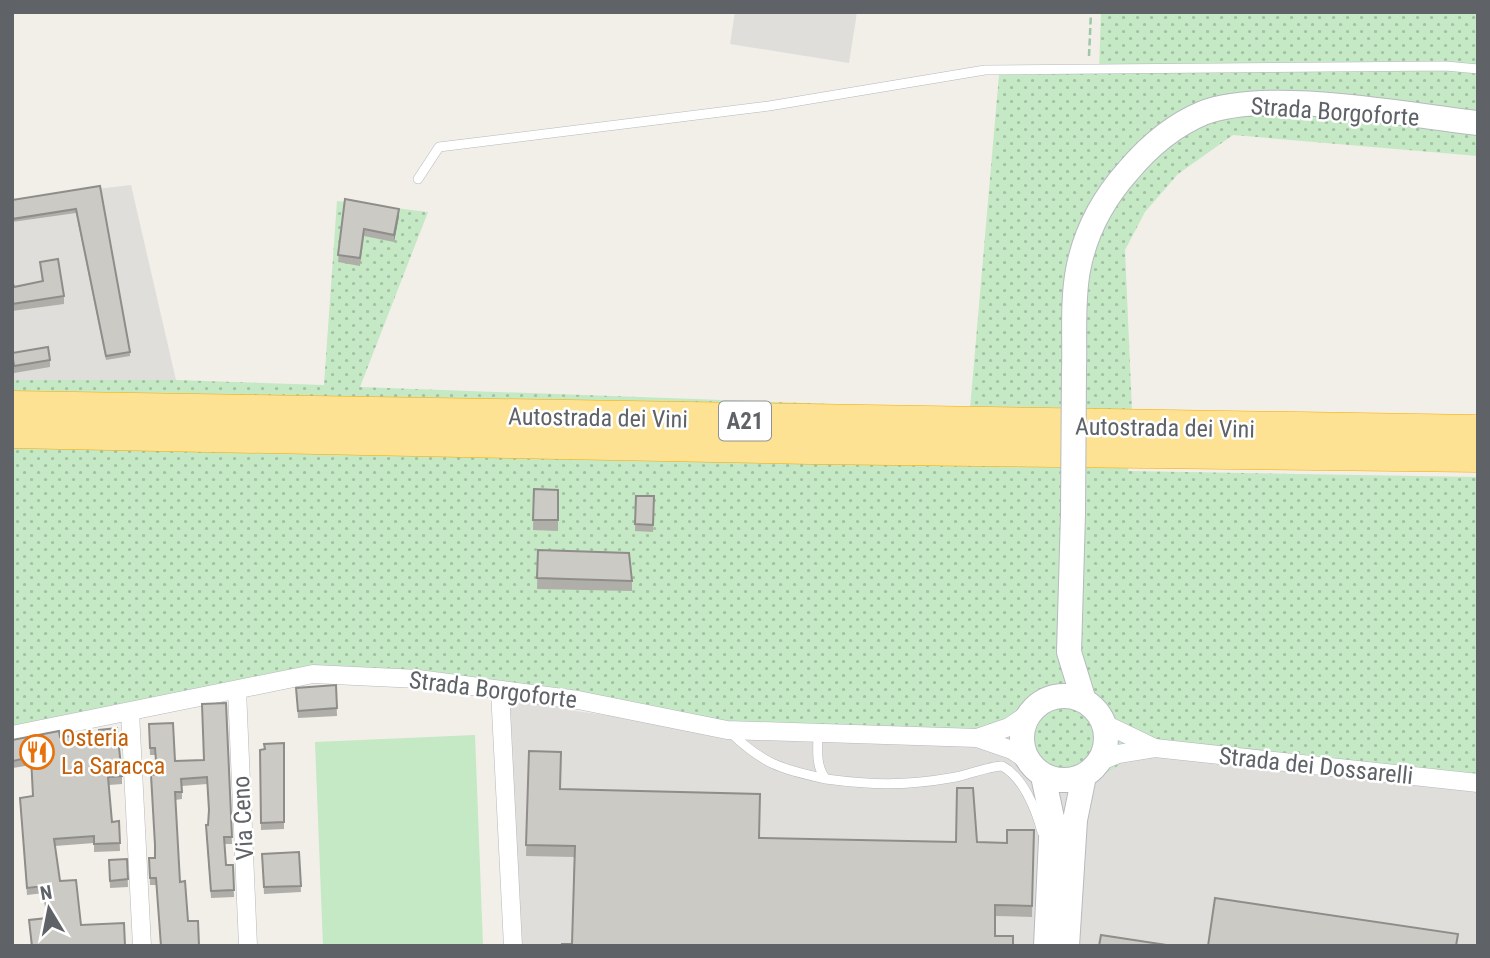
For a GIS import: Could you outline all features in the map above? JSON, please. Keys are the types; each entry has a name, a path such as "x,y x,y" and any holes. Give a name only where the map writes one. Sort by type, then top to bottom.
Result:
{"highway":[{"name":"Autostrada dei Vini","path":"12,407 1478,431"},
{"name":"Autostrada dei Vini","path":"12,432 796,447 1478,456"}],"main road":[{"name":"Strada Borgoforte","path":"1069,652 1078,270 1090,227 1116,184 1154,141 1203,113 1250,103 1322,106 1478,123"},
{"path":"1046,946 1052,818 1035,768 1021,738 1028,714 1049,698 1069,652"},
{"path":"1069,652 1083,701"},
{"path":"1049,698 1067,696 1083,701 1099,714 1106,743 1092,769 1075,820 1066,946"},
{"path":"1035,768 1063,781 1092,769"}],"street":[{"name":"Strada Borgoforte","path":"12,736 313,674 418,679 578,700 727,730 977,738 1012,750 1035,768"},
{"name":"Via Ceno","path":"237,690 248,946"},
{"path":"500,690 513,946"},
{"path":"130,712 142,946"},
{"name":"Strada Borgoforte","path":"977,738 1009,727 1028,714"},
{"name":"Strada dei Dossarelli","path":"1103,723 1155,748"},
{"name":"Strada dei Dossarelli","path":"1092,769 1118,754 1155,748 1478,783"}],"lane":[{"path":"418,179 439,147 769,106 985,70 1089,66 1446,66 1478,69"},
{"path":"727,730 754,756 787,771 826,779 878,786 954,778 994,766 1010,770 1031,801 1050,862"},
{"path":"818,733 818,762 826,779"}],"path":[{"path":"1089,66 1091,12"}],"shaded area":[{"path":"735,12 857,12 849,63 730,44"},
{"path":"131,185 176,380 12,380 12,199"},
{"path":"501,694 576,711 730,732 928,734 1127,760 1184,756 1478,786 1478,946 512,946"}],"green space":[{"path":"1101,12 1478,12 1478,156 1233,135 1178,174 1145,212 1125,250 1132,411 1128,471 1478,477 1478,786 1184,756 1127,760 1097,779 1062,788 1026,772 1006,752 928,734 730,732 501,694 312,674 12,734 12,380 176,380 324,385 337,201 428,212 360,387 970,409 999,75 1099,73"},
{"path":"475,735 483,946 323,946 315,742"}],"building":[{"path":"100,186 130,352 106,356 76,209 12,219 12,200"},
{"path":"345,199 399,209 394,235 364,229 360,258 338,255"},
{"path":"58,259 64,296 12,304 12,280 14,287 43,281 40,262"},
{"path":"48,347 50,360 14,366 12,353"},
{"path":"534,489 558,490 558,520 533,520"},
{"path":"636,496 654,496 653,525 635,524"},
{"path":"538,550 629,553 632,581 537,578"},
{"path":"336,685 337,708 298,711 296,688"},
{"path":"226,703 232,837 224,837 226,865 233,865 234,890 211,891 206,825 209,810 207,777 181,779 182,792 175,792 180,882 185,881 188,921 198,921 199,946 161,946 156,878 150,878 149,858 155,858 151,775 157,774 155,748 150,748 149,724 173,723 175,761 204,760 202,704"},
{"path":"117,728 122,776 108,777 112,822 119,821 120,843 94,844 94,836 54,839 60,881 76,880 81,925 124,923 125,946 32,946 29,920 47,918 44,886 27,888 20,798 33,796 31,757 13,761 12,740 59,731 60,737 99,734 99,730"},
{"path":"284,743 284,822 261,823 260,750 265,749 264,744"},
{"path":"529,751 561,752 560,789 760,794 759,838 956,842 957,788 973,788 977,842 1007,843 1007,830 1034,830 1032,906 995,905 995,936 1013,936 1013,946 562,946 572,944 575,846 526,845"},
{"path":"299,852 301,886 264,887 262,854"},
{"path":"127,859 128,879 110,881 109,860"},
{"path":"1215,898 1458,934 1456,946 1208,946"},
{"path":"1101,935 1173,946 1099,946"}],"place":[{"name":"Osteria La Saracca","path":"37,752"}]}
